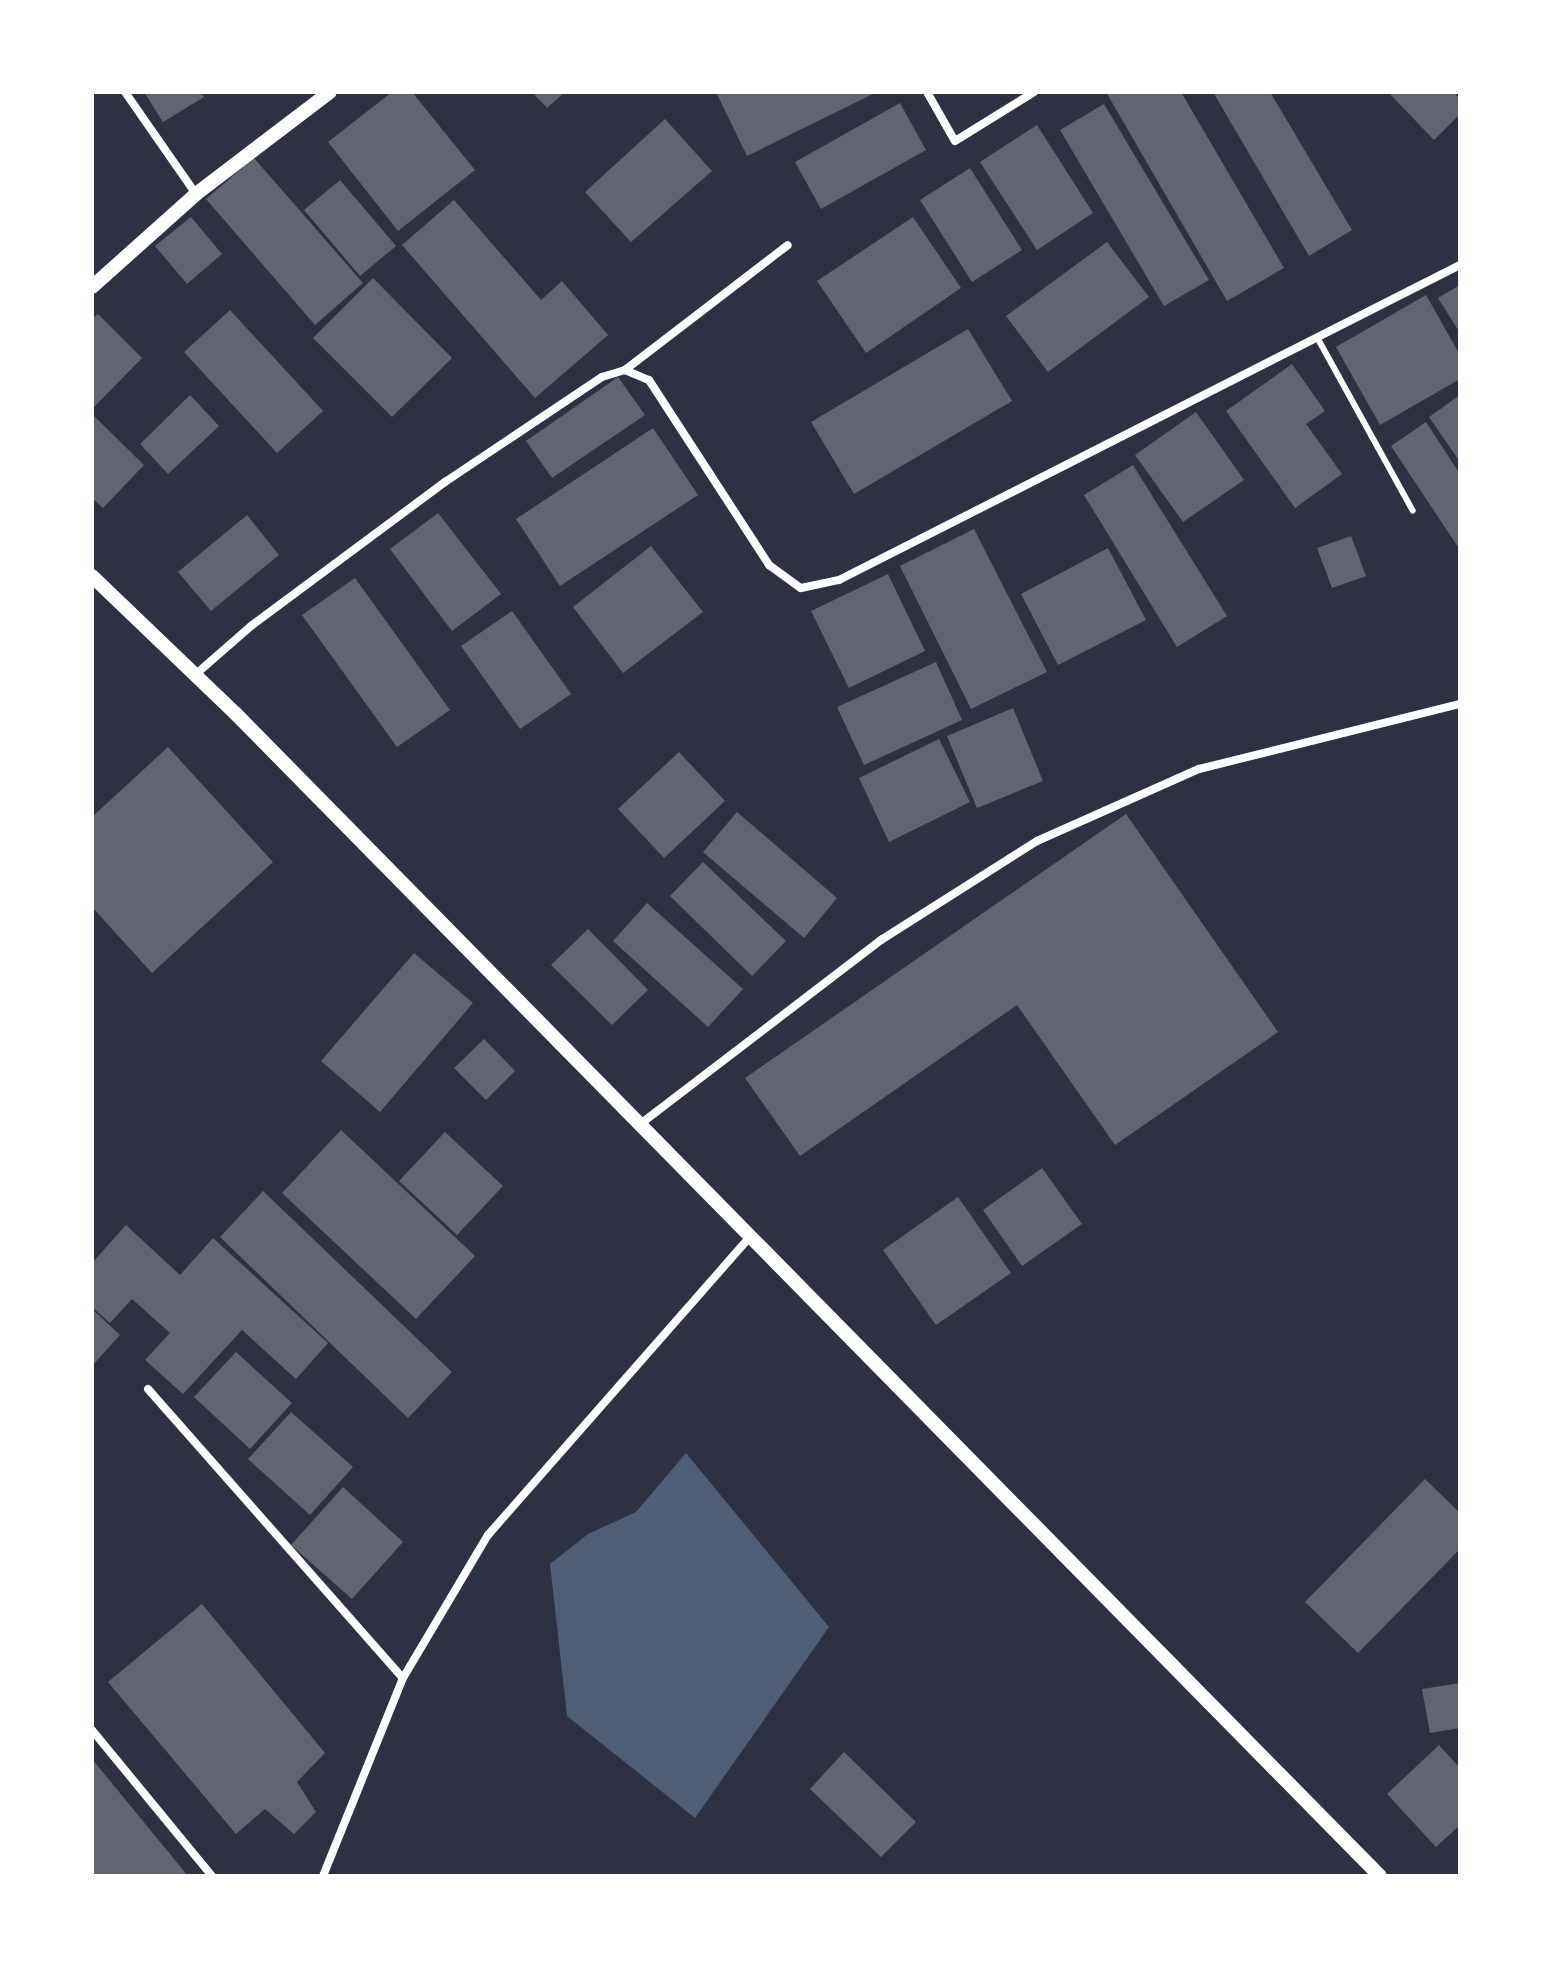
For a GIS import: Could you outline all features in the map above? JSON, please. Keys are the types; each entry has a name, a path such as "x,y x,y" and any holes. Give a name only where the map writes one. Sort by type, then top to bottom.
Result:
{"street":[{"path":"125,92 196,194"},
{"path":"92,287 196,194 330,92"},
{"path":"927,92 955,141 1034,92"},
{"path":"196,674 251,626 445,482 602,377 625,370 788,245"},
{"path":"625,370 649,380 769,565 801,588 839,580 1460,265"},
{"path":"92,576 196,674 748,1239 1380,1876"},
{"path":"639,1126 881,940 1037,841 1199,769 1460,704"},
{"path":"323,1876 403,1678 488,1535 748,1239"},
{"path":"148,1389 403,1678"},
{"path":"92,1730 212,1876"}],"lane":[{"path":"1318,339 1413,511"}],"water":[{"path":"686,1453 829,1627 695,1818 567,1716 550,1564 588,1534 636,1512"}],"building":[{"path":"144,92 200,92 204,97 163,122"},
{"path":"392,92 412,92 475,170 398,231 328,142"},
{"path":"532,92 565,92 547,108"},
{"path":"716,92 877,92 747,156"},
{"path":"1106,92 1181,92 1284,268 1227,301"},
{"path":"1213,92 1270,92 1352,230 1309,256"},
{"path":"1388,92 1453,92 1460,99 1460,114 1434,140"},
{"path":"900,103 926,150 821,209 795,162"},
{"path":"1104,104 1209,280 1164,306 1060,130"},
{"path":"665,119 712,171 631,242 585,192"},
{"path":"1037,125 1093,213 1037,250 980,162"},
{"path":"254,158 363,283 315,325 206,199"},
{"path":"970,168 1022,250 972,282 920,200"},
{"path":"340,180 396,246 360,276 304,210"},
{"path":"454,200 541,300 562,281 608,335 535,398 402,245"},
{"path":"191,217 222,254 187,284 155,246"},
{"path":"913,217 961,288 866,353 817,281"},
{"path":"1107,242 1149,297 1048,372 1006,316"},
{"path":"373,278 452,358 392,417 313,338"},
{"path":"1460,285 1460,333 1438,298"},
{"path":"1426,295 1460,355 1460,379 1380,425 1336,347"},
{"path":"230,310 323,411 277,453 184,352"},
{"path":"98,314 142,358 94,407 92,319"},
{"path":"968,329 1012,401 854,494 811,422"},
{"path":"1292,364 1325,411 1306,424 1342,474 1295,508 1226,411"},
{"path":"618,377 645,415 552,478 526,441"},
{"path":"190,395 219,426 168,474 140,444"},
{"path":"1460,395 1460,462 1429,417"},
{"path":"1196,412 1244,480 1183,522 1135,455"},
{"path":"92,414 144,465 103,508 92,498"},
{"path":"1426,422 1460,474 1460,550 1391,446"},
{"path":"653,428 698,495 560,586 516,519"},
{"path":"1133,465 1227,616 1177,647 1084,495"},
{"path":"438,513 501,594 452,631 390,549"},
{"path":"247,515 279,555 211,611 178,572"},
{"path":"974,529 1047,672 971,709 900,566"},
{"path":"1351,536 1366,576 1332,588 1317,548"},
{"path":"651,546 703,612 623,673 573,607"},
{"path":"1108,548 1146,620 1058,665 1021,594"},
{"path":"888,574 925,651 849,688 811,611"},
{"path":"355,578 450,710 397,747 302,615"},
{"path":"512,611 571,694 520,729 461,646"},
{"path":"936,662 962,720 864,765 837,707"},
{"path":"1013,708 1043,781 977,808 947,736"},
{"path":"939,739 970,802 889,842 859,778"},
{"path":"168,747 273,862 152,973 92,907 92,817"},
{"path":"679,752 725,801 664,858 618,809"},
{"path":"737,812 837,898 804,938 703,852"},
{"path":"1126,814 1278,1032 1115,1145 1017,1005 800,1156 745,1078"},
{"path":"703,862 786,941 752,976 670,896"},
{"path":"647,903 743,989 708,1027 613,941"},
{"path":"588,929 648,990 612,1025 551,965"},
{"path":"414,953 473,1003 380,1112 321,1061"},
{"path":"484,1039 515,1071 486,1100 454,1068"},
{"path":"341,1130 475,1256 416,1319 282,1193"},
{"path":"445,1132 503,1186 457,1235 399,1181"},
{"path":"1042,1168 1082,1224 1022,1266 983,1210"},
{"path":"263,1191 452,1372 408,1418 220,1237"},
{"path":"958,1197 1011,1273 936,1325 883,1250"},
{"path":"126,1225 180,1275 213,1238 328,1343 296,1379 242,1330 183,1394 145,1360 170,1333 132,1299 110,1323 92,1307 92,1263"},
{"path":"92,1309 120,1335 92,1366"},
{"path":"236,1352 292,1403 250,1449 194,1397"},
{"path":"291,1412 353,1467 310,1515 248,1459"},
{"path":"1425,1479 1460,1513 1460,1549 1358,1653 1305,1602"},
{"path":"343,1487 403,1542 352,1599 291,1545"},
{"path":"202,1604 325,1753 297,1782 316,1812 294,1834 265,1809 236,1834 108,1682"},
{"path":"1460,1683 1460,1728 1430,1733 1422,1689"},
{"path":"1439,1745 1460,1768 1460,1825 1436,1847 1387,1794"},
{"path":"844,1752 916,1822 881,1857 810,1789"},
{"path":"92,1759 188,1876 92,1876"}]}
